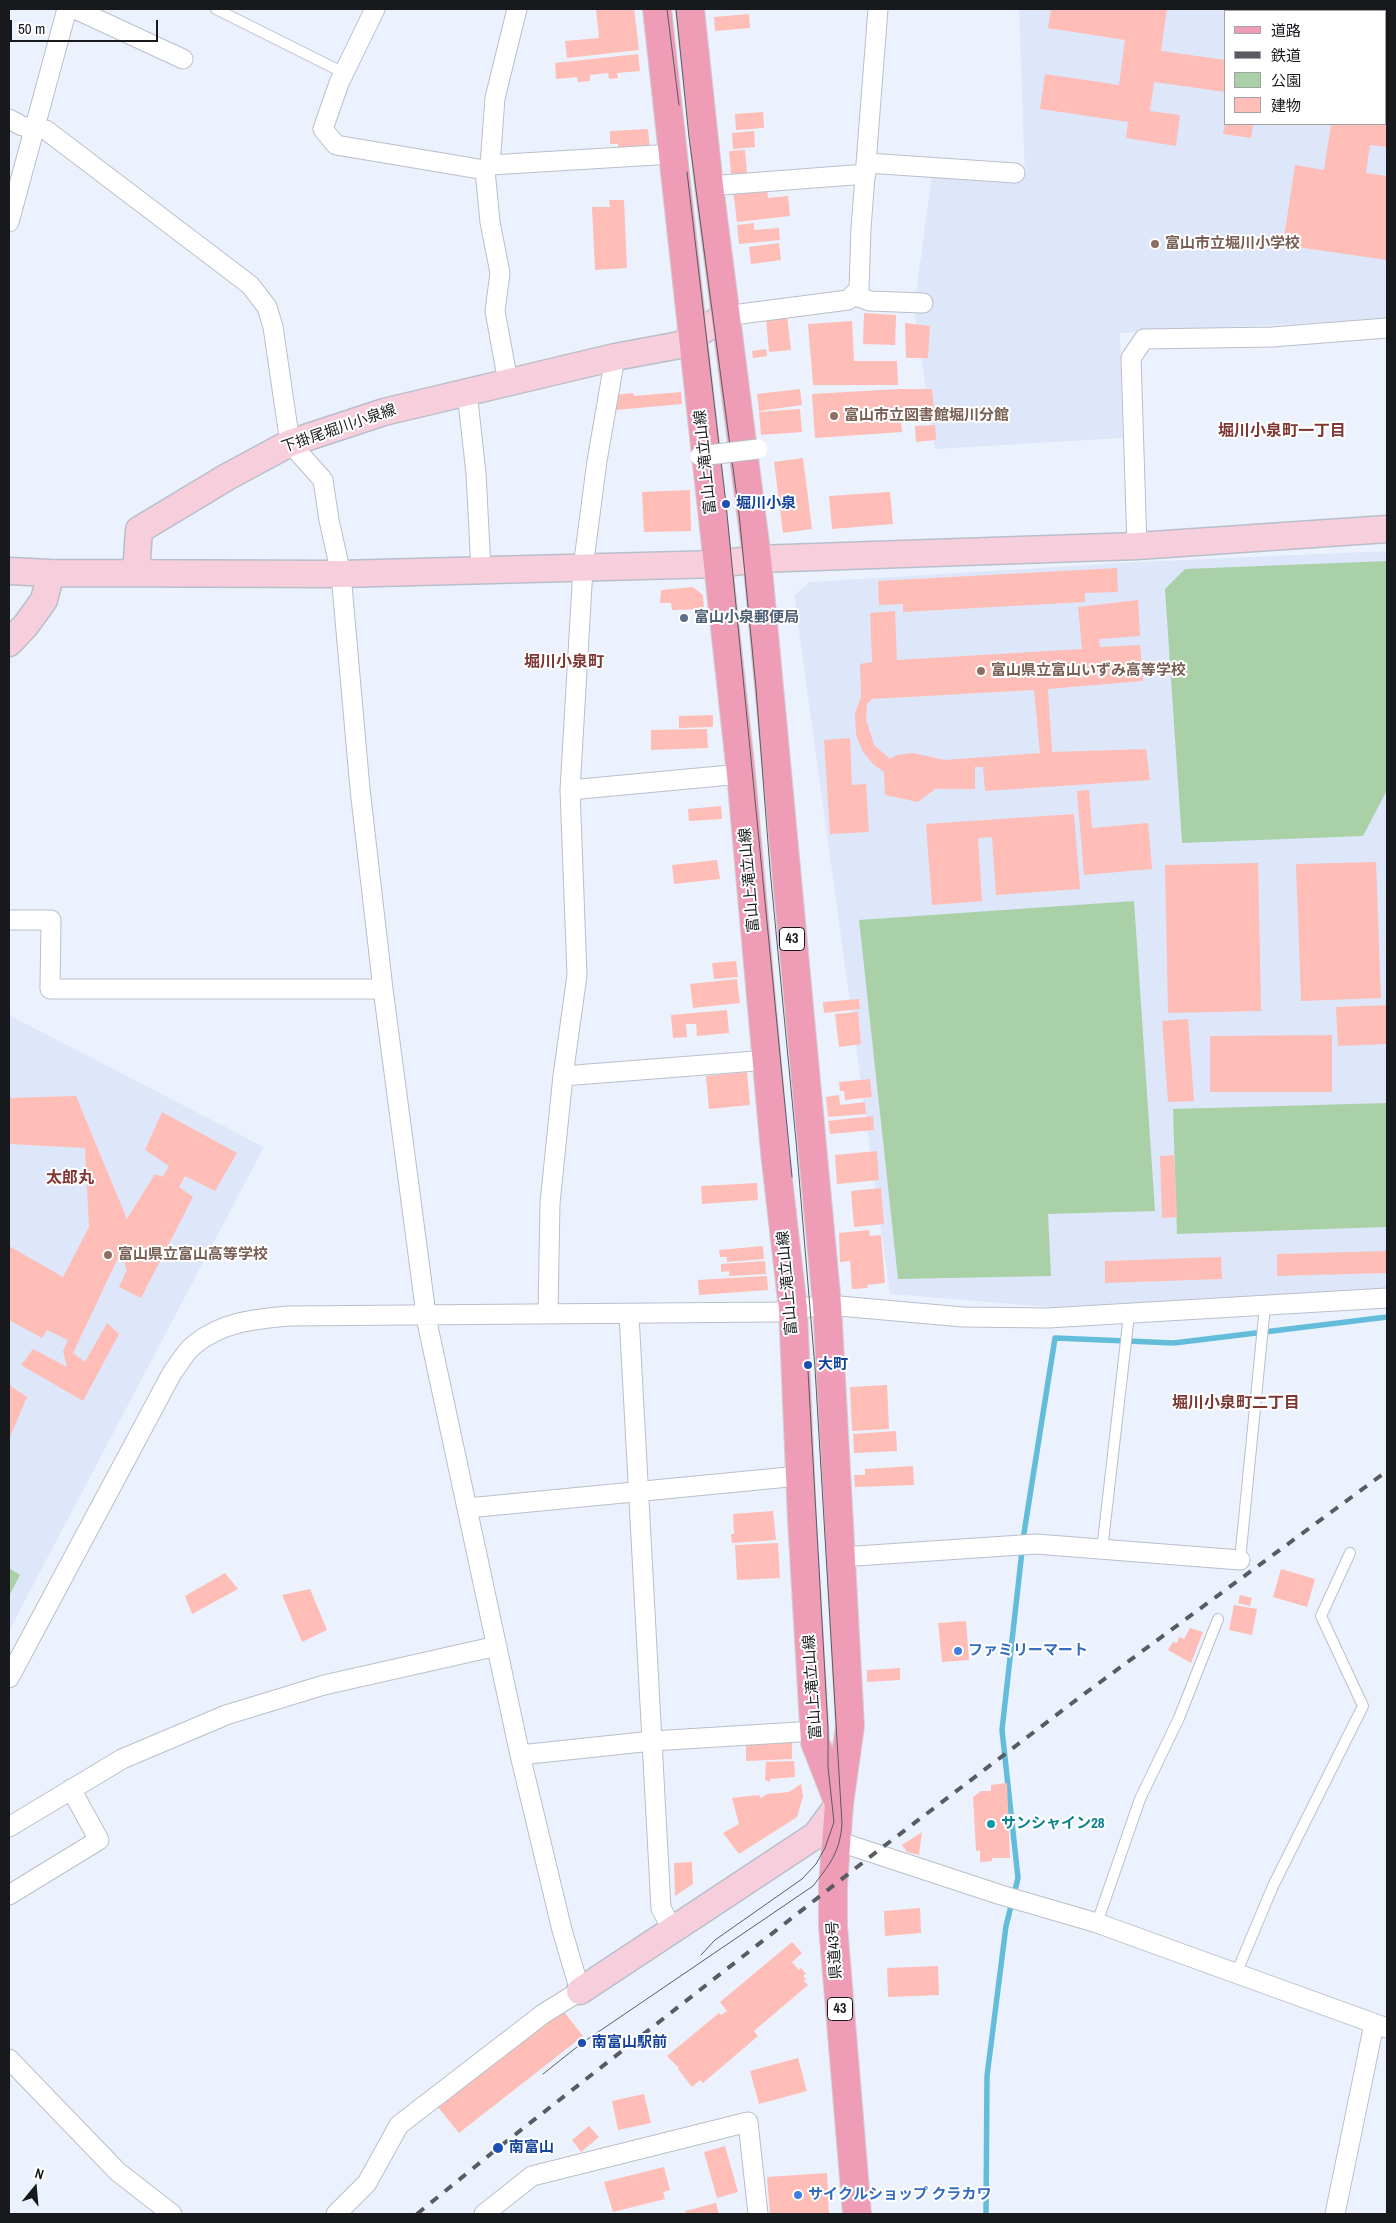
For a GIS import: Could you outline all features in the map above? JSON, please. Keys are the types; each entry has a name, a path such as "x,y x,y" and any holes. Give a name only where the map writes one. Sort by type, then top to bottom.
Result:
{"main road":[{"name":"富山上滝立山線","path":"657,9 694,336 710,510 718,564 741,774 775,1153 793,1309 799,1476 815,1742 839,1804"},
{"name":"富山上滝立山線","path":"690,9 709,186 757,559 827,1306 850,1726 839,1804"},
{"name":"県道43号","path":"839,1804 833,1926 857,2214"}],"street":[{"path":"9,222 67,9"},
{"path":"75,9 183,60"},
{"path":"375,9 344,73 323,128 336,145 488,167 673,154"},
{"path":"508,382 495,311 500,273 490,222 488,167 495,98 517,9"},
{"path":"725,316 848,300 859,289 861,228 878,9"},
{"path":"9,119 22,126 46,130 250,285 267,307 273,327 290,444 323,480 329,520 341,574 360,788 383,989 427,1314 520,1755 562,1930 580,1991"},
{"path":"709,186 867,169 1015,174"},
{"path":"853,295 870,301 923,303"},
{"name":"下掛尾堀川小泉線","path":"136,573 139,530 227,477 290,444 384,412 615,357 680,345 725,316"},
{"path":"1137,546 1131,358 1144,339 1272,337 1387,328"},
{"path":"548,1313 550,1202 563,1076 577,975 570,790 583,568 597,461 615,357"},
{"path":"467,392 476,473 481,570"},
{"path":"700,456 758,449"},
{"path":"9,572 341,574 718,564 757,559 1137,546 1387,529"},
{"path":"9,643 26,625 44,600 51,573"},
{"path":"570,790 741,774"},
{"path":"9,920 50,920 50,989 383,989"},
{"path":"563,1076 768,1060"},
{"path":"9,1678 172,1373 193,1346 221,1327 251,1320 289,1316 548,1313 629,1315 776,1312 827,1306 963,1317 1048,1318 1129,1315 1387,1298"},
{"path":"629,1315 661,1908 673,1931"},
{"path":"468,1508 799,1476"},
{"path":"841,1557 1036,1544 1240,1560"},
{"path":"9,1827 122,1759 226,1715 324,1685 497,1646"},
{"path":"520,1755 652,1741 815,1731"},
{"path":"9,1895 99,1840 71,1789"},
{"path":"336,2214 367,2184 399,2125 543,2014 673,1931 816,1835 839,1804"},
{"path":"837,1840 1001,1894 1097,1922 1381,2026 1335,2214"},
{"path":"9,2059 118,2172 172,2214"},
{"path":"484,2214 532,2176 748,2122 758,2214"}],"lane":[{"path":"216,9 344,73"},
{"path":"1240,1560 1265,1306"},
{"path":"1102,1550 1129,1315"},
{"path":"1236,1974 1273,1886 1363,1706 1321,1616 1350,1553"},
{"path":"1097,1922 1140,1799 1178,1718 1218,1619"}],"shaded area":[{"name":"富山市立堀川小学校","path":"1019,9 1387,9 1387,319 1120,333 1123,438 935,449 914,308 932,174 1025,179"},
{"path":"1387,551 1387,1295 1104,1308 1049,1307 890,1294 794,595 810,582 1137,562"},
{"name":"富山県立富山高等学校","path":"9,1015 264,1147 9,1631"}],"green space":[{"path":"1387,561 1387,790 1363,836 1182,843 1165,589 1185,569"},
{"path":"1134,901 1155,1211 1048,1214 1051,1276 898,1279 859,920"},
{"path":"1387,1103 1387,1227 1177,1234 1173,1109"},
{"path":"9,1568 20,1575 9,1596"}],"building":[{"path":"596,9 634,9 639,50 567,58 565,41 599,38"},
{"path":"1051,9 1167,9 1161,51 1224,60 1224,92 1154,82 1150,111 1180,115 1176,146 1126,138 1128,122 1040,109 1045,74 1119,85 1125,40 1048,28"},
{"path":"749,14 750,28 715,31 714,17"},
{"path":"1386,32 1387,32 1386,69"},
{"path":"638,54 640,71 617,73 618,78 609,79 608,73 590,75 590,81 578,82 577,77 556,79 555,63"},
{"path":"763,112 764,128 736,130 735,114"},
{"path":"1387,113 1387,147 1370,145 1366,173 1387,176 1387,260 1283,245 1295,165 1324,170 1331,125 1386,125"},
{"path":"1225,125 1253,125 1251,138 1223,134"},
{"path":"648,129 650,149 619,152 618,144 610,144 610,131"},
{"path":"754,131 755,147 733,149 732,133"},
{"path":"745,150 747,173 731,174 729,151"},
{"path":"767,187 768,198 788,196 790,216 737,222 733,191"},
{"path":"609,200 624,200 627,268 595,270 592,207 610,207"},
{"path":"754,223 754,230 779,228 780,240 739,244 737,225"},
{"path":"779,243 781,260 751,264 749,247"},
{"path":"864,313 896,315 895,345 863,344"},
{"path":"787,316 791,350 769,352 766,318"},
{"path":"852,321 854,361 897,361 898,385 813,385 808,324"},
{"path":"905,323 930,326 928,358 906,358"},
{"path":"766,349 767,356 753,358 752,351"},
{"path":"800,389 802,405 759,411 757,394"},
{"path":"932,389 935,418 901,421 902,432 815,438 812,394"},
{"path":"681,392 682,404 616,410 615,395 633,393 634,396"},
{"path":"800,409 802,432 761,435 759,412"},
{"path":"935,425 936,440 916,442 915,426"},
{"path":"803,458 812,529 783,533 774,462"},
{"path":"690,490 691,531 644,532 642,492"},
{"path":"890,492 893,524 832,529 829,496"},
{"path":"1117,568 1118,592 1085,593 1085,602 903,612 903,604 879,605 878,581"},
{"path":"693,587 703,595 704,609 672,610 671,603 660,603 661,590"},
{"path":"1138,600 1140,636 1099,639 1100,647 1140,645 1143,681 1048,689 1052,752 1146,749 1150,780 985,791 983,767 975,767 975,789 935,789 918,802 885,795 884,772 873,764 863,752 856,735 855,714 861,696 860,664 872,662 870,613 895,611 897,660 1082,649 1078,607","holes":["1034,690 1040,753 945,760 913,753 897,755 890,759 874,745 866,719 867,704 872,699"]},
{"path":"713,715 713,727 679,728 679,716"},
{"path":"707,729 708,748 651,750 651,730"},
{"path":"850,738 852,785 866,784 869,832 830,834 824,740"},
{"path":"1089,790 1092,828 1148,823 1152,869 1084,875 1077,791"},
{"path":"721,806 722,819 689,821 688,809"},
{"path":"1074,814 1080,889 996,895 992,837 978,838 982,901 932,905 926,824"},
{"path":"717,860 720,879 674,884 672,865"},
{"path":"1376,862 1381,998 1301,1001 1296,864"},
{"path":"1258,863 1261,1011 1168,1013 1165,865"},
{"path":"736,961 738,977 714,979 712,963"},
{"path":"737,979 740,1003 693,1008 690,984"},
{"path":"859,999 860,1009 824,1013 823,1002"},
{"path":"1387,1005 1387,1044 1338,1046 1336,1007"},
{"path":"727,1010 729,1033 697,1036 696,1024 686,1024 687,1037 673,1038 671,1015"},
{"path":"858,1012 861,1044 839,1047 835,1014"},
{"path":"1188,1019 1194,1101 1168,1102 1162,1021"},
{"path":"1332,1035 1332,1092 1210,1092 1210,1036"},
{"path":"747,1072 750,1105 709,1109 706,1076"},
{"path":"870,1079 872,1097 845,1100 844,1091 840,1091 839,1082"},
{"path":"839,1095 840,1105 865,1102 866,1114 828,1117 826,1097"},
{"path":"76,1096 127,1219 155,1174 163,1177 169,1166 145,1150 162,1112 237,1153 215,1191 185,1176 179,1187 193,1197 141,1298 119,1287 127,1270 124,1262 117,1260 73,1353 85,1362 107,1323 119,1334 83,1401 21,1365 33,1349 67,1367 63,1351 68,1340 47,1330 42,1338 9,1320 9,1246 63,1277 89,1227 85,1148 9,1144 9,1098"},
{"path":"873,1116 874,1130 830,1134 828,1121"},
{"path":"877,1151 879,1180 837,1184 835,1155"},
{"path":"1174,1155 1177,1217 1162,1218 1160,1156"},
{"path":"757,1183 758,1200 702,1204 701,1186"},
{"path":"881,1188 884,1224 854,1227 851,1191"},
{"path":"869,1230 870,1236 881,1235 885,1283 867,1285 868,1288 852,1289 850,1261 840,1262 839,1233"},
{"path":"763,1246 764,1259 727,1262 727,1257 720,1257 719,1250"},
{"path":"1387,1251 1387,1273 1277,1276 1277,1254"},
{"path":"1221,1257 1222,1279 1105,1283 1105,1261"},
{"path":"765,1261 766,1274 729,1276 729,1271 721,1272 721,1264"},
{"path":"767,1276 768,1290 699,1295 698,1280"},
{"path":"9,1385 27,1397 9,1439"},
{"path":"887,1385 889,1429 852,1431 850,1387"},
{"path":"896,1431 897,1451 854,1453 853,1434"},
{"path":"913,1466 914,1485 855,1487 854,1475 865,1475 865,1469"},
{"path":"773,1511 776,1540 732,1543 731,1534 734,1534 733,1514"},
{"path":"778,1543 780,1578 737,1580 735,1545"},
{"path":"1281,1569 1315,1579 1307,1607 1273,1597"},
{"path":"225,1573 238,1589 192,1614 185,1596"},
{"path":"310,1589 327,1630 302,1642 282,1595"},
{"path":"1240,1595 1252,1598 1250,1606 1238,1603"},
{"path":"1234,1605 1257,1609 1252,1635 1229,1630"},
{"path":"966,1621 969,1660 942,1662 938,1623"},
{"path":"1190,1628 1203,1632 1191,1663 1168,1650 1173,1642 1177,1643 1179,1637 1184,1639"},
{"path":"900,1668 900,1680 867,1682 867,1670"},
{"path":"792,1741 792,1759 746,1761 746,1743"},
{"path":"794,1761 795,1777 770,1779 770,1782 765,1780 766,1762"},
{"name":"サンシャイン28","path":"1007,1783 1010,1858 992,1858 992,1861 980,1862 980,1850 976,1851 973,1797 981,1791 991,1791 991,1785"},
{"path":"801,1784 803,1796 797,1817 739,1854 723,1833 739,1824 732,1798 759,1795 761,1798 767,1794 789,1792"},
{"path":"922,1832 919,1855 907,1852 902,1845"},
{"path":"692,1862 693,1884 675,1896 674,1863"},
{"path":"920,1908 921,1933 885,1936 884,1911"},
{"path":"792,1942 802,1953 792,1962 799,1970 801,1968 806,1974 803,1976 806,1979 804,1981 808,1985 754,2031 758,2036 703,2083 700,2080 692,2087 679,2068 667,2056 719,2013 721,2015 727,2011 720,2002"},
{"path":"938,1966 939,1995 888,1997 887,1968"},
{"path":"561,2008 583,2036 459,2133 437,2106"},
{"path":"798,2058 807,2091 759,2104 750,2071"},
{"path":"644,2094 651,2123 618,2130 612,2101"},
{"path":"589,2126 599,2137 581,2152 572,2140"},
{"path":"725,2146 738,2192 717,2198 704,2152"},
{"path":"664,2167 670,2190 663,2192 665,2199 613,2212 604,2182"},
{"name":"サイクルショップ クラカワ","path":"827,2173 829,2214 770,2214 767,2177"},
{"path":"716,2203 719,2214 686,2214 685,2211"}],"waterway":[{"path":"986,2214 987,2076 1006,1926 1018,1878 1002,1730 1024,1533 1055,1338 1174,1343 1387,1317"}],"tram line":[{"path":"667,9 679,105"},
{"path":"543,2074 582,2043 813,1886 833,1857 839,1842 842,1824 815,1368 770,869 756,688 739,513 689,137 676,9"},
{"path":"687,172 726,504 792,1177"},
{"path":"701,1955 715,1940 802,1879 816,1864 825,1848 834,1822 828,1767 828,1729 808,1371"}],"railway":[{"path":"417,2214 498,2148 875,1853 1080,1697 1387,1471"}],"place":[{"name":"富山市立堀川小学校","path":"1155,244"},
{"name":"富山市立図書館堀川分館","path":"834,416"},
{"name":"堀川小泉","path":"726,504"},
{"name":"富山小泉郵便局","path":"684,618"},
{"name":"富山県立富山いずみ高等学校","path":"981,671"},
{"name":"富山県立富山高等学校","path":"108,1255"},
{"name":"大町","path":"808,1365"},
{"name":"ファミリーマート","path":"958,1651"},
{"name":"サンシャイン28","path":"991,1824"},
{"name":"南富山駅前","path":"582,2043"},
{"name":"南富山","path":"498,2148"},
{"name":"サイクルショップ クラカワ","path":"798,2195"}],"district":[{"name":"堀川小泉町一丁目","path":"1282,432"},
{"name":"堀川小泉町","path":"564,663"},
{"name":"太郎丸","path":"70,1179"},
{"name":"堀川小泉町二丁目","path":"1236,1404"}]}
